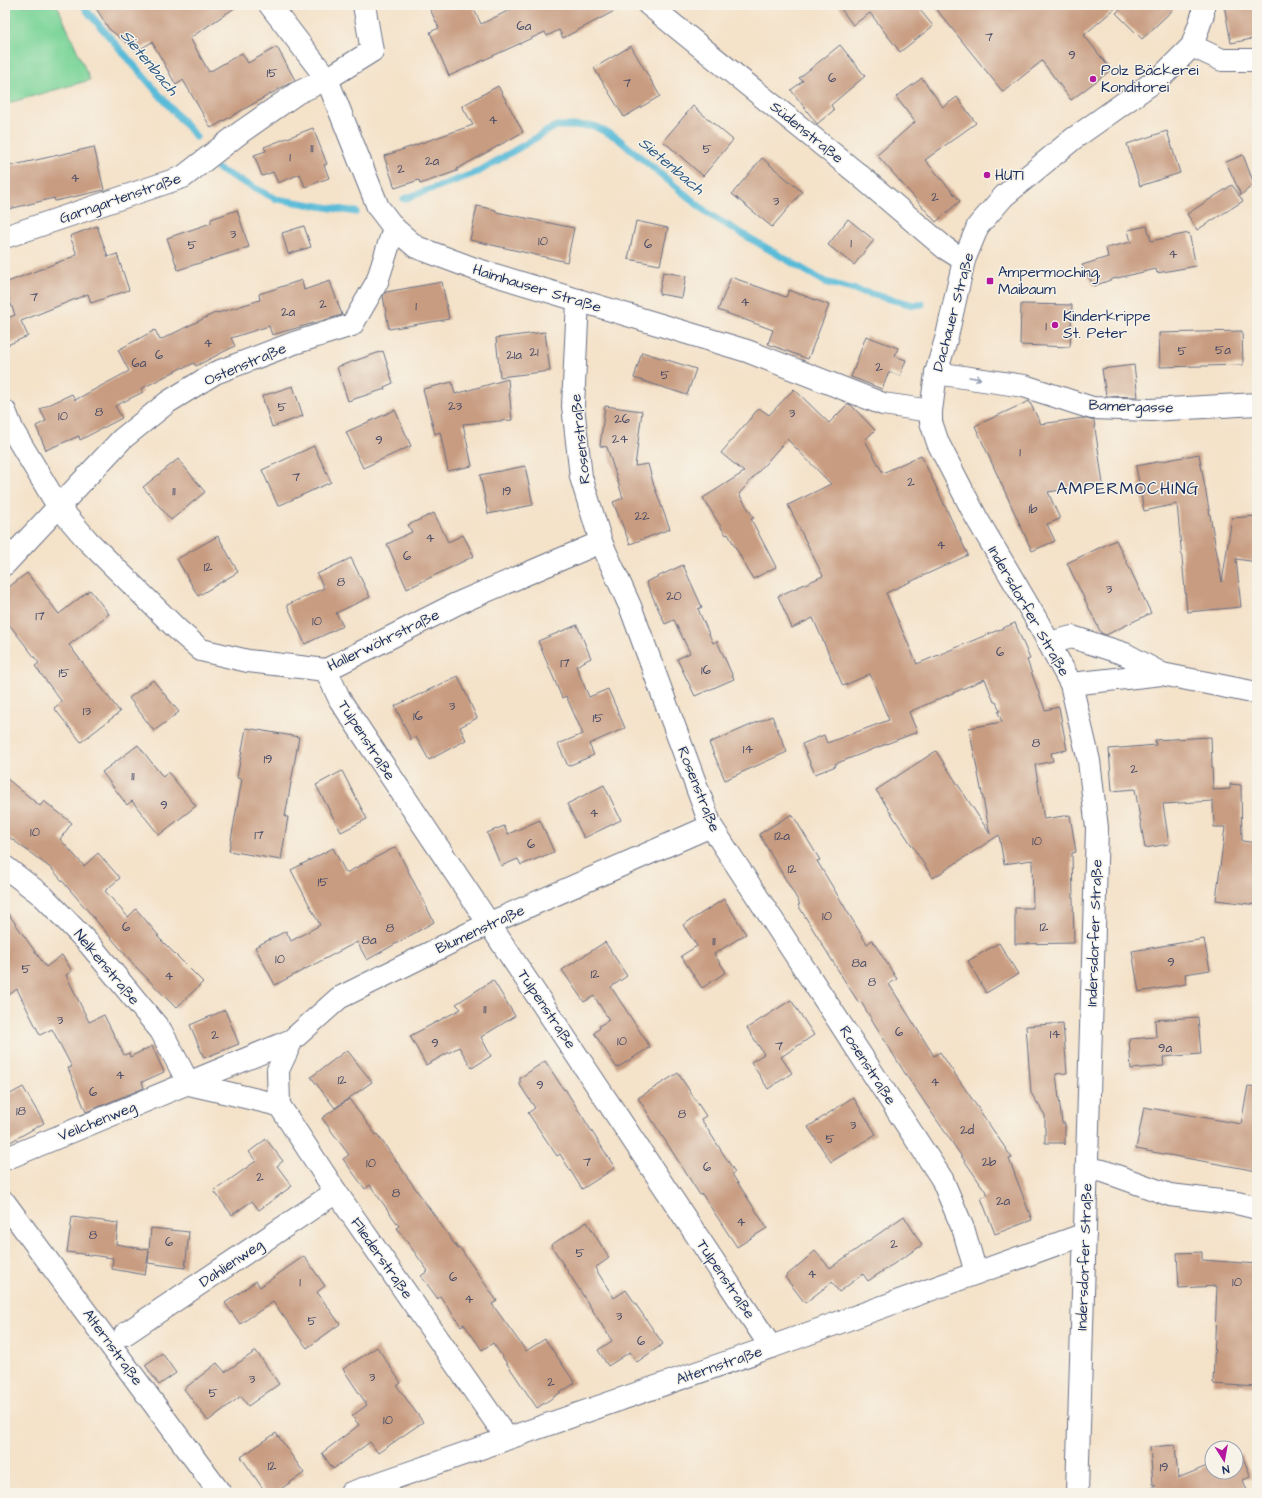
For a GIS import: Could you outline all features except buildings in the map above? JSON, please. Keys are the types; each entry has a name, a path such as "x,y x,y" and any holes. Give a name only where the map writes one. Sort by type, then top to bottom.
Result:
{"street":[{"name":"Haimhauser Straße","path":"270,5 327,79 378,207 394,228 416,247 475,269 747,351 883,404 931,411"},
{"name":"Garngartenstraße","path":"5,237 183,177 241,132 297,94 327,79 372,51 364,5"},
{"name":"Südenstraße","path":"649,5 858,174 945,248 964,260"},
{"name":"Dachauer Straße","path":"931,411 936,373 947,336 964,260 978,226 1004,196 1073,139 1162,76 1192,46 1203,14 1202,5"},
{"path":"1192,46 1222,60 1257,60"},
{"name":"Ostenstraße","path":"5,564 122,439 168,402 215,373 294,343 352,325 377,282 394,228"},
{"name":"Rosenstraße","path":"578,300 573,406 581,477 601,542 630,606 711,826 942,1179 964,1231 976,1273"},
{"name":"Bamergasse","path":"936,373 1024,386 1092,408 1151,410 1257,404"},
{"name":"Hallerwöhrstraße","path":"5,411 13,431 58,506 93,546 178,630 201,650 248,661 326,670 456,604 601,542"},
{"name":"Indersdorfer Straße","path":"931,411 931,422 938,443 976,517 1071,684 1089,761 1097,828 1077,1493"},
{"path":"1049,643 1072,637 1125,654 1162,674 1257,693"},
{"name":"Tulpenstraße","path":"326,670 340,700 490,923 771,1347"},
{"path":"1071,684 1162,674"},
{"name":"Blumenstraße","path":"279,1106 278,1070 292,1040 339,998 490,923 711,826"},
{"name":"Nelkenstraße","path":"5,867 44,897 92,946 161,1031 189,1084"},
{"name":"Veilchenweg","path":"5,1159 292,1040"},
{"path":"189,1084 279,1106"},
{"name":"Fliederstraße","path":"279,1106 336,1192 507,1438"},
{"path":"1087,1168 1103,1171 1170,1195 1237,1203 1257,1208"},
{"name":"Dahlienweg","path":"125,1334 336,1192"},
{"name":"Alternstraße","path":"5,1203 220,1493"},
{"name":"Alternstraße","path":"352,1493 771,1347 1085,1234"}],"green space":[{"path":"5,5 57,5 90,80 5,104"}],"waterway":[{"name":"Sietenbach","path":"84,5 87,11 196,137"},
{"name":"Sietenbach","path":"404,199 478,172 556,126 594,126 616,137 710,215 825,282 913,305 922,304"},
{"name":"Sietenbach","path":"218,169 276,199 356,212"}],"place":[{"name":"Polz Bäckerei Konditorei","path":"1093,79"},
{"name":"HUTI","path":"987,175"},
{"name":"Ampermoching, Maibaum","path":"990,281"},
{"name":"Kinderkrippe St. Peter","path":"1055,325"}],"district":[{"name":"AMPERMOCHING","path":"1128,488"}]}
